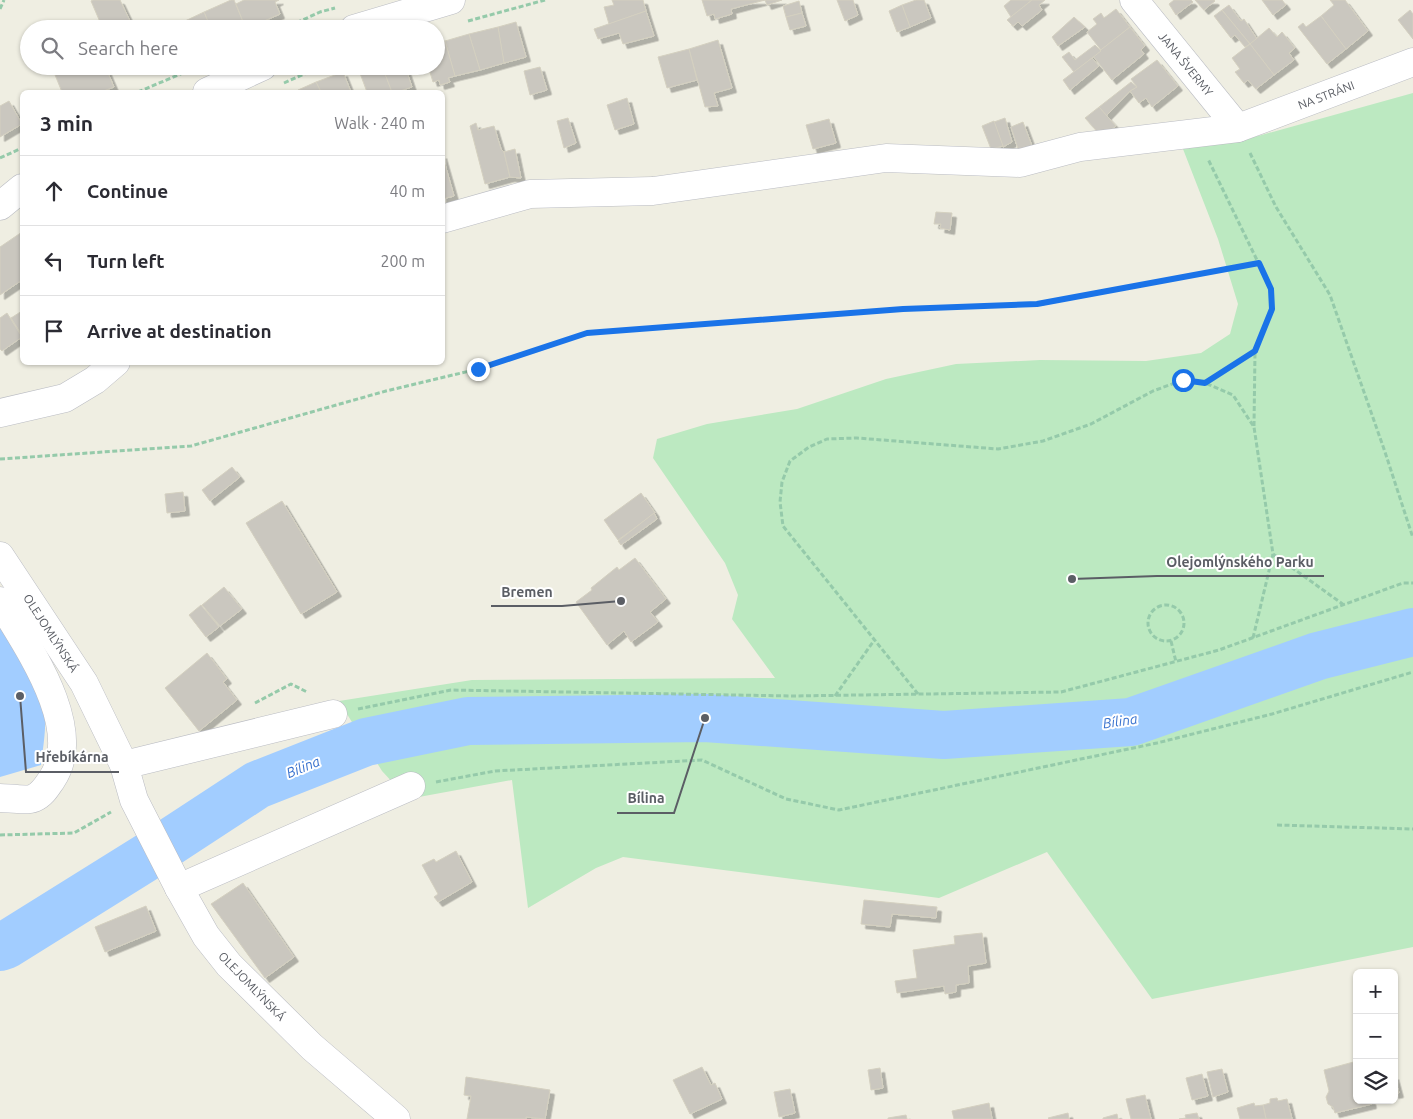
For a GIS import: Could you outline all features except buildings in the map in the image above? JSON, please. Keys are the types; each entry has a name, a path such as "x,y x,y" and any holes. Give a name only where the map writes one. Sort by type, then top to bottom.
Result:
{"street":[{"name":"JANA ŠVERMY","path":"1134,0 1238,128"},
{"path":"406,20 457,11"},
{"name":"NA STRÁNI","path":"445,218 530,194 653,191 886,158 1020,162 1080,147 1238,128 1413,62"},
{"path":"215,90 272,76"},
{"path":"0,206 20,190"},
{"path":"0,413 65,398 95,380 112,365"},
{"name":"OLEJOMLÝNSKÁ","path":"0,556 84,683 124,766 134,800 206,936 229,965 312,1047 396,1119"},
{"path":"0,601 43,676 61,724 62,746 59,769 44,792 33,799 0,798"},
{"path":"124,766 333,714"},
{"path":"175,879 411,786"}],"path":[{"path":"0,9 4,0"},
{"path":"457,11 545,0"},
{"path":"303,20 337,7"},
{"path":"143,90 177,75"},
{"path":"1238,128 1276,206 1330,295 1413,538"},
{"path":"0,158 20,149"},
{"path":"1206,155 1271,289 1272,309 1255,351 1254,427 1273,554 1253,638"},
{"path":"0,459 191,446 386,391 478,369 587,333 903,309 1037,304 1259,263"},
{"path":"1205,383 1255,351"},
{"path":"918,694 783,526 780,502 782,482 790,461 808,448 827,440 857,438 998,449 1043,441 1090,424 1152,391 1183,380 1205,383 1233,396 1254,427"},
{"path":"1273,554 1344,605"},
{"path":"333,714 451,690 835,696 1060,692 1219,650 1403,584 1413,583"},
{"path":"1166,605 1176,608 1183,616 1184,626 1179,635 1170,641 1160,641 1152,635 1147,626 1149,615 1156,607 1166,605"},
{"path":"835,696 875,639"},
{"path":"1170,641 1176,662"},
{"path":"411,786 495,771 702,760 786,799 839,810 1157,743 1272,714 1413,672"},
{"path":"0,835 74,832 134,800"},
{"path":"1277,825 1413,829"}],"green space":[{"path":"1413,93 1413,947 1152,999 1047,852 939,898 623,857 596,868 528,908 512,780 408,799 382,771 339,701 472,680 775,678 732,619 738,595 725,563 653,458 657,439 707,424 797,409 886,379 956,364 1040,360 1146,361 1201,353 1230,334 1238,304 1218,239 1183,149 1258,136"}],"water":[{"path":"0,627 24,664 40,694 45,726 41,765 0,777"}],"waterway":[{"name":"Bílina","path":"0,947 147,857 257,785 366,742 468,721 705,718 944,735 1131,722 1318,656 1413,632"}],"place":[{"name":"Olejomlýnského Parku","path":"1072,579"},
{"name":"Bremen","path":"621,601"},
{"name":"Hřebíkárna","path":"20,696"},
{"name":"Bílina","path":"705,718"}],"route":[{"path":"478,369 587,333 903,309 1037,304 1259,263 1271,289 1272,309 1255,351 1205,383 1183,380"}]}
